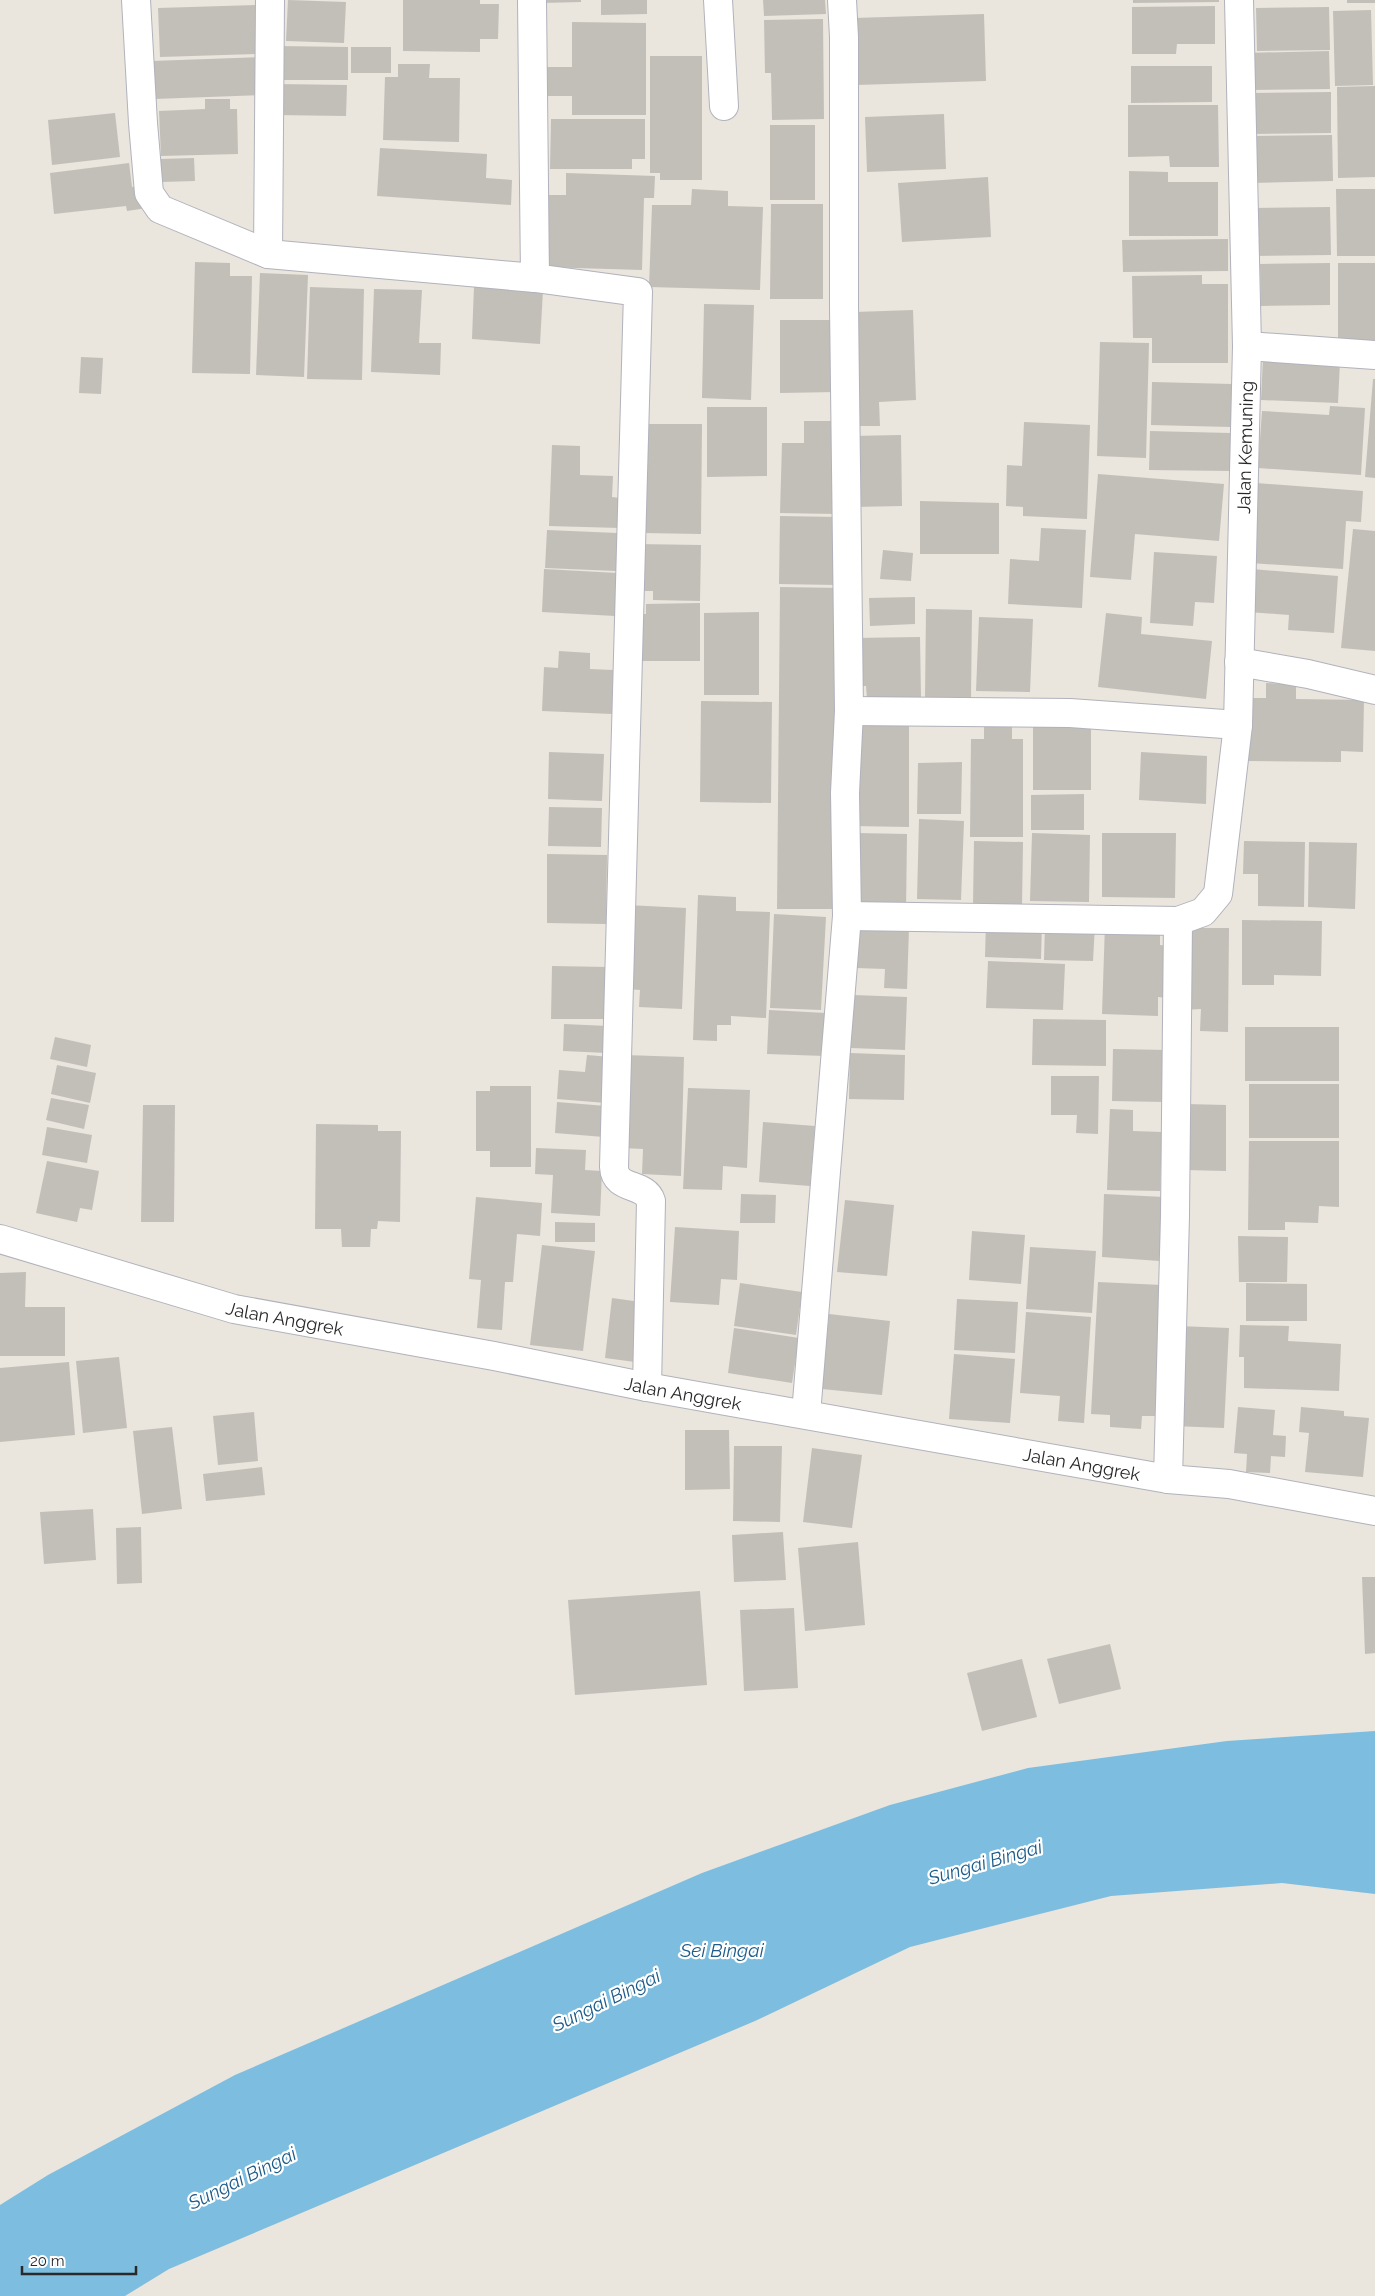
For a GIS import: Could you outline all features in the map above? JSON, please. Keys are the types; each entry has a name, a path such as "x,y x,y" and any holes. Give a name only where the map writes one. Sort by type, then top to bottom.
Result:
{"street":[{"path":"136,0 143,122 150,193 160,209 268,254 535,278 638,292 614,1172 620,1182 646,1193 651,1201 647,1387"},
{"path":"268,254 270,0"},
{"path":"532,0 535,278"},
{"path":"718,0 724,106"},
{"path":"806,1414 847,916 845,793 849,711 844,306 844,37 842,0"},
{"name":"Jalan Kemuning","path":"1178,921 1203,912 1218,894 1238,725 1247,346 1239,0"},
{"path":"1247,346 1375,355"},
{"path":"1238,662 1308,674 1375,690"},
{"path":"849,711 1070,713 1238,725"},
{"path":"847,916 1178,921 1175,1216 1168,1479"},
{"name":"Jalan Anggrek","path":"0,1239 234,1309 494,1356 647,1387 1168,1479 1229,1484 1375,1510"}],"water":[{"name":"Sei Bingai","path":"1375,1731 1375,1894 1282,1883 1111,1896 910,1947 755,2021 169,2269 125,2296 0,2296 0,2205 48,2175 235,2075 702,1873 890,1805 1028,1768 1227,1741"}],"building":[{"path":"288,0 346,2 344,43 286,41"},
{"path":"403,0 480,0 480,4 499,4 498,39 480,39 480,52 403,51"},
{"path":"542,0 581,0 581,2 542,3"},
{"path":"601,0 647,0 647,14 601,15"},
{"path":"763,0 825,0 826,14 764,16"},
{"path":"1133,0 1219,0 1219,2 1133,3"},
{"path":"1347,0 1375,0 1375,3 1347,3"},
{"path":"258,5 260,54 160,57 158,8"},
{"path":"1215,6 1215,44 1177,44 1176,54 1132,54 1132,7"},
{"path":"1329,7 1330,50 1257,51 1256,8"},
{"path":"1371,10 1373,85 1335,86 1333,11"},
{"path":"984,14 986,81 856,85 854,18"},
{"path":"823,19 824,119 772,120 771,73 765,73 764,20"},
{"path":"572,22 646,23 646,115 572,115 572,96 546,96 546,67 572,67"},
{"path":"278,46 348,47 348,80 278,80"},
{"path":"351,47 391,47 391,73 351,73"},
{"path":"1329,51 1330,89 1247,90 1246,53"},
{"path":"650,56 702,56 702,180 660,180 660,173 650,173"},
{"path":"262,57 263,95 154,99 152,61"},
{"path":"398,64 430,64 429,78 460,78 459,142 383,140 385,77 398,77"},
{"path":"1131,66 1212,66 1212,102 1131,103"},
{"path":"277,84 347,85 346,116 276,115"},
{"path":"1375,86 1375,177 1338,178 1337,87"},
{"path":"1331,92 1331,133 1253,134 1252,93"},
{"path":"205,99 230,99 230,109 237,109 238,154 161,156 159,111 205,109"},
{"path":"1128,105 1218,105 1219,167 1170,167 1169,156 1128,157"},
{"path":"115,113 120,157 52,165 48,120"},
{"path":"944,114 946,169 867,172 865,117"},
{"path":"551,119 645,119 645,159 632,159 632,169 550,169"},
{"path":"770,125 815,125 815,200 770,200"},
{"path":"1332,135 1333,181 1252,183 1251,136"},
{"path":"380,148 487,154 486,178 512,180 511,205 377,196"},
{"path":"194,158 195,181 161,182 160,159"},
{"path":"129,163 132,187 144,186 147,208 127,211 126,206 54,214 50,173"},
{"path":"1129,171 1168,172 1168,182 1218,182 1218,236 1129,236"},
{"path":"566,173 655,176 654,198 644,198 642,270 543,267 545,195 566,195"},
{"path":"988,177 991,237 902,242 898,183"},
{"path":"692,189 728,191 728,206 763,207 760,290 649,287 652,205 691,205"},
{"path":"1336,189 1375,189 1375,256 1337,256"},
{"path":"771,204 823,204 823,299 770,299"},
{"path":"1330,207 1331,255 1253,256 1253,208"},
{"path":"1228,239 1228,271 1123,272 1122,240"},
{"path":"195,262 230,263 230,276 252,276 250,374 192,373"},
{"path":"1330,263 1330,305 1261,306 1260,264"},
{"path":"1338,263 1375,263 1375,345 1338,344"},
{"path":"260,273 308,275 304,377 256,375"},
{"path":"1202,275 1202,284 1228,284 1228,363 1152,363 1152,338 1133,338 1132,276"},
{"path":"474,286 543,290 540,344 472,339"},
{"path":"310,287 364,289 362,380 307,379"},
{"path":"374,289 422,290 419,343 441,343 440,375 371,372"},
{"path":"704,304 754,305 751,400 702,398"},
{"path":"913,310 916,400 879,402 880,426 859,426 855,312"},
{"path":"780,320 835,320 836,392 780,393"},
{"path":"1100,342 1149,343 1146,458 1097,456"},
{"path":"81,357 103,358 101,394 79,393"},
{"path":"1263,358 1340,361 1338,403 1261,400"},
{"path":"1373,379 1375,379 1375,478 1365,477"},
{"path":"1152,382 1232,384 1231,427 1151,425"},
{"path":"1330,406 1365,408 1361,475 1258,468 1262,411 1329,415"},
{"path":"707,407 767,407 767,476 707,477"},
{"path":"804,421 836,421 835,514 780,513 782,443 804,443"},
{"path":"1024,422 1090,425 1087,519 1023,516 1023,507 1006,506 1007,465 1022,466"},
{"path":"644,424 702,424 701,534 643,533"},
{"path":"1150,431 1230,433 1230,471 1149,470"},
{"path":"901,435 902,506 853,507 852,436"},
{"path":"552,445 580,446 580,475 613,476 612,497 620,498 620,528 549,526"},
{"path":"1098,474 1224,484 1219,541 1135,534 1131,580 1090,577"},
{"path":"1256,483 1363,491 1361,522 1346,521 1343,569 1250,563"},
{"path":"920,501 999,503 999,554 920,554"},
{"path":"780,516 838,517 836,585 779,584"},
{"path":"1041,528 1086,530 1082,608 1008,604 1010,559 1039,561"},
{"path":"1353,529 1375,531 1375,651 1341,648"},
{"path":"547,530 617,533 616,571 545,568"},
{"path":"636,544 701,545 700,601 653,600 653,591 636,591"},
{"path":"883,550 913,553 911,581 880,579"},
{"path":"1154,552 1217,556 1214,603 1195,602 1193,626 1150,623"},
{"path":"544,569 617,573 615,616 542,612"},
{"path":"1252,569 1338,576 1334,633 1288,630 1289,615 1248,612"},
{"path":"780,587 842,588 839,909 777,909"},
{"path":"915,597 915,624 870,626 869,598"},
{"path":"700,603 700,661 637,661 637,614 646,614 646,604"},
{"path":"926,609 972,610 971,699 925,698"},
{"path":"759,612 759,695 704,695 704,613"},
{"path":"1106,613 1142,617 1141,634 1212,641 1206,699 1098,687"},
{"path":"979,617 1033,619 1030,692 976,691"},
{"path":"920,637 921,698 867,699 866,686 855,686 854,638"},
{"path":"559,651 590,653 590,669 613,670 612,714 542,711 544,667 558,668"},
{"path":"1266,683 1296,684 1296,699 1364,700 1363,752 1341,751 1341,762 1246,761 1247,698 1266,698"},
{"path":"701,701 772,702 771,803 700,802"},
{"path":"854,715 909,715 909,827 853,826"},
{"path":"984,721 1012,722 1012,739 1023,739 1023,837 970,837 971,739 984,739"},
{"path":"1033,725 1091,725 1091,790 1033,790"},
{"path":"549,752 604,754 602,801 548,799"},
{"path":"1141,752 1207,756 1206,804 1139,800"},
{"path":"962,762 961,814 917,814 918,763"},
{"path":"1084,794 1084,830 1031,830 1031,795"},
{"path":"549,807 602,808 601,847 548,846"},
{"path":"919,819 964,821 961,900 917,899"},
{"path":"857,833 907,834 906,911 856,909"},
{"path":"1032,833 1090,835 1089,902 1030,901"},
{"path":"1102,833 1176,833 1175,898 1102,897"},
{"path":"974,841 1023,842 1022,906 973,904"},
{"path":"1244,841 1305,842 1304,907 1258,906 1258,874 1243,874"},
{"path":"1309,842 1357,843 1355,909 1308,907"},
{"path":"547,854 607,855 606,924 547,923"},
{"path":"698,895 736,897 736,911 770,912 766,1018 731,1016 731,1025 717,1025 717,1041 693,1040"},
{"path":"627,905 686,908 682,1009 639,1007 640,990 625,989"},
{"path":"774,914 826,917 821,1010 770,1008"},
{"path":"1242,920 1322,921 1321,976 1274,975 1274,985 1242,985"},
{"path":"986,922 1042,924 1041,959 985,957"},
{"path":"1045,923 1095,925 1093,961 1044,960"},
{"path":"1105,924 1160,926 1160,945 1170,946 1168,998 1158,997 1158,1016 1102,1014"},
{"path":"857,926 909,928 907,989 884,988 885,969 856,968"},
{"path":"1184,928 1229,928 1228,1032 1200,1031 1201,1009 1183,1010"},
{"path":"988,961 1065,964 1063,1010 986,1008"},
{"path":"552,966 607,967 606,1019 551,1019"},
{"path":"853,995 907,997 905,1050 851,1048"},
{"path":"769,1010 826,1013 825,1056 767,1054"},
{"path":"1033,1019 1106,1020 1106,1066 1032,1065"},
{"path":"564,1024 608,1026 607,1053 563,1051"},
{"path":"1245,1027 1339,1027 1339,1081 1245,1081"},
{"path":"55,1037 91,1045 87,1067 50,1059"},
{"path":"1113,1049 1167,1050 1166,1102 1112,1101"},
{"path":"850,1053 905,1055 904,1100 849,1099"},
{"path":"587,1055 610,1057 606,1103 557,1099 559,1070 585,1072"},
{"path":"625,1055 684,1057 681,1176 642,1174 643,1149 623,1148"},
{"path":"57,1065 96,1073 90,1103 51,1094"},
{"path":"1051,1076 1099,1076 1098,1134 1076,1133 1077,1115 1051,1115"},
{"path":"1249,1084 1339,1084 1339,1138 1249,1138"},
{"path":"490,1086 531,1086 531,1167 490,1167 490,1151 476,1151 476,1091 490,1091"},
{"path":"688,1088 750,1090 747,1168 723,1166 722,1190 683,1189"},
{"path":"51,1098 89,1105 84,1129 46,1120"},
{"path":"557,1102 606,1106 604,1137 555,1133"},
{"path":"1186,1104 1226,1105 1226,1171 1185,1170"},
{"path":"143,1105 175,1105 174,1222 141,1222"},
{"path":"1110,1109 1133,1110 1133,1131 1162,1132 1160,1191 1107,1190"},
{"path":"763,1122 815,1126 810,1186 759,1182"},
{"path":"316,1124 378,1125 378,1131 401,1131 400,1222 378,1221 377,1229 371,1229 370,1247 342,1247 341,1229 315,1229"},
{"path":"47,1127 92,1135 87,1163 42,1155"},
{"path":"1249,1141 1339,1141 1339,1207 1319,1206 1318,1223 1285,1222 1285,1230 1248,1230"},
{"path":"536,1148 586,1150 585,1170 602,1171 600,1216 551,1213 553,1175 535,1174"},
{"path":"47,1161 99,1171 92,1210 80,1208 77,1222 36,1213"},
{"path":"741,1194 776,1195 775,1223 740,1223"},
{"path":"1104,1194 1164,1197 1160,1261 1102,1257"},
{"path":"476,1197 542,1203 540,1236 517,1234 513,1282 505,1282 502,1330 477,1328 481,1280 469,1279"},
{"path":"845,1200 894,1205 887,1276 837,1272"},
{"path":"555,1222 595,1223 595,1242 555,1242"},
{"path":"675,1227 739,1231 737,1280 721,1279 719,1305 670,1302"},
{"path":"972,1231 1025,1235 1021,1284 969,1280"},
{"path":"1238,1236 1288,1237 1287,1282 1239,1282"},
{"path":"542,1245 595,1251 583,1351 530,1345"},
{"path":"1030,1247 1096,1251 1092,1313 1026,1309"},
{"path":"26,1272 25,1307 65,1307 65,1356 0,1356 0,1273"},
{"path":"1098,1282 1162,1285 1155,1416 1142,1416 1141,1429 1110,1427 1110,1415 1091,1414"},
{"path":"740,1283 802,1292 796,1335 734,1326"},
{"path":"1246,1283 1307,1284 1307,1321 1246,1321"},
{"path":"612,1298 641,1302 635,1362 605,1358"},
{"path":"957,1299 1018,1302 1015,1353 954,1350"},
{"path":"1026,1312 1091,1317 1084,1423 1058,1421 1060,1396 1020,1393"},
{"path":"829,1314 890,1321 882,1395 822,1389"},
{"path":"1240,1325 1289,1326 1288,1341 1341,1344 1339,1391 1244,1388 1244,1357 1239,1357"},
{"path":"1178,1326 1229,1328 1224,1428 1173,1426"},
{"path":"734,1328 799,1338 792,1383 728,1373"},
{"path":"954,1354 1015,1359 1010,1423 949,1419"},
{"path":"119,1357 127,1428 83,1433 76,1361"},
{"path":"69,1362 75,1435 0,1442 0,1368"},
{"path":"1238,1407 1275,1410 1273,1435 1286,1436 1285,1457 1271,1456 1270,1473 1246,1472 1247,1454 1234,1453"},
{"path":"1301,1407 1344,1411 1344,1416 1369,1418 1363,1477 1305,1472 1309,1433 1299,1432"},
{"path":"254,1412 258,1461 218,1465 213,1416"},
{"path":"172,1427 182,1509 142,1514 133,1431"},
{"path":"685,1430 729,1430 730,1489 685,1490"},
{"path":"734,1446 782,1446 780,1522 733,1521"},
{"path":"812,1448 862,1455 852,1528 803,1522"},
{"path":"262,1467 265,1495 206,1501 203,1474"},
{"path":"93,1509 96,1560 44,1564 40,1512"},
{"path":"141,1527 142,1583 117,1584 116,1528"},
{"path":"783,1532 786,1580 734,1582 732,1535"},
{"path":"858,1542 865,1625 805,1631 798,1548"},
{"path":"1362,1577 1375,1577 1375,1653 1365,1654"},
{"path":"700,1591 707,1685 575,1695 568,1600"},
{"path":"794,1608 798,1688 744,1691 740,1610"},
{"path":"1110,1644 1121,1689 1059,1704 1047,1659"},
{"path":"1022,1659 1037,1717 982,1731 967,1673"}],"water label":[{"name":"Sungai Bingai","path":"985,1862"},
{"name":"Sungai Bingai","path":"606,2000"},
{"name":"Sungai Bingai","path":"242,2178"}]}
